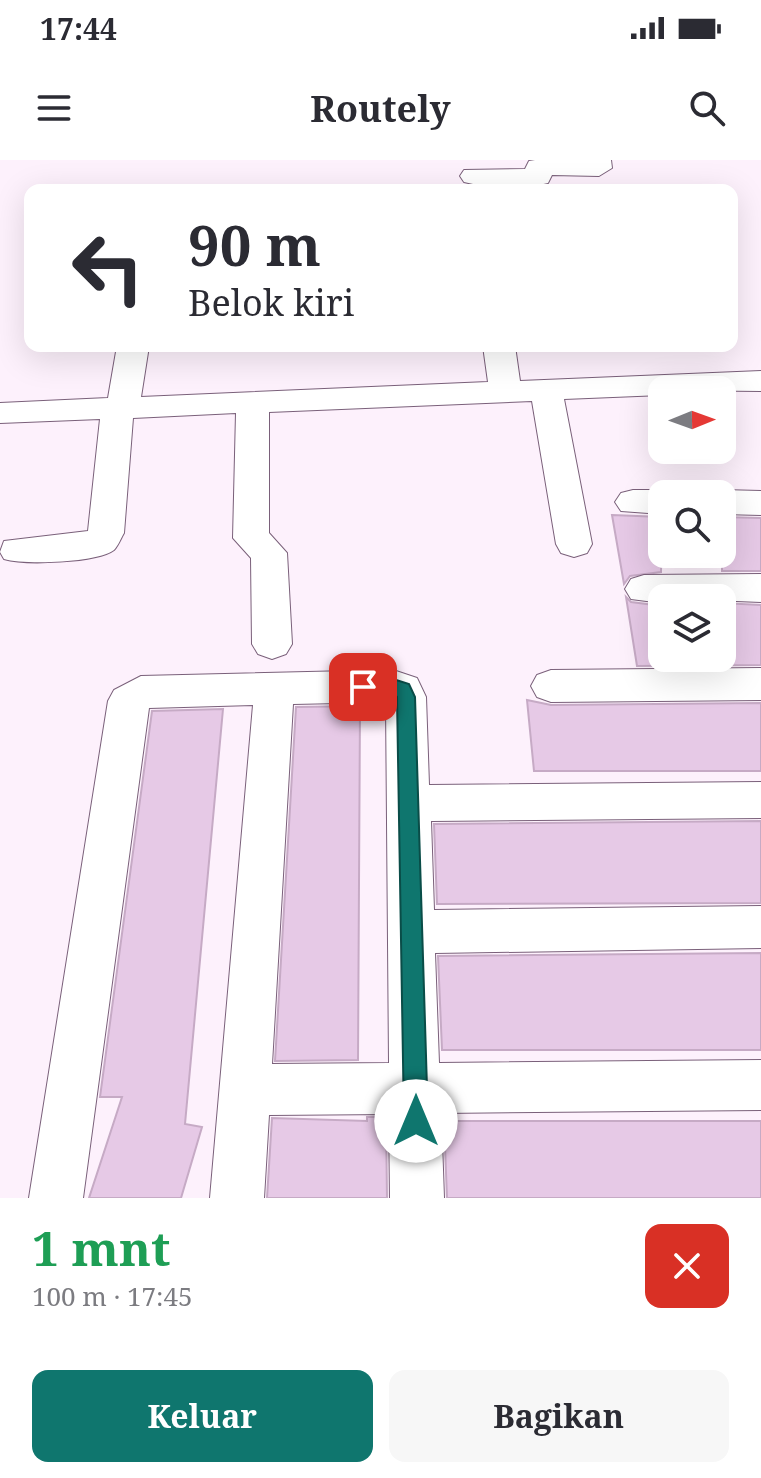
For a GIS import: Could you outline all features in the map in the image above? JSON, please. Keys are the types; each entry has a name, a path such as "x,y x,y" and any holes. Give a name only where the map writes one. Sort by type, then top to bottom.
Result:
{"street":[{"path":"473,175 539,177 538,167 599,168 598,160"},
{"path":"17,550 91,545 102,540 106,533 118,414 132,352"},
{"path":"500,352 506,393"},
{"path":"0,413 254,411 506,393 547,400 761,381"},
{"path":"547,400 574,544"},
{"path":"237,1198 273,667 269,553 251,538 254,411"},
{"path":"736,502 761,503"},
{"path":"644,589 761,588"},
{"path":"56,1198 128,701 141,692 273,667 403,689 414,932 417,1198"},
{"path":"551,686 761,684"},
{"path":"410,803 761,800"},
{"path":"414,932 761,927"},
{"path":"246,1090 761,1085"}],"building":[{"path":"612,515 648,516 648,568 661,568 661,572 630,576 624,584"},
{"path":"736,517 761,518 761,571 722,571 722,568 736,568"},
{"path":"626,597 631,602 648,604 648,666 637,666"},
{"path":"736,604 761,605 761,665 736,665"},
{"path":"527,700 551,705 761,703 761,771 534,771"},
{"path":"360,706 358,1060 275,1061 296,707"},
{"path":"223,709 185,1124 202,1127 181,1198 89,1198 122,1097 100,1097 152,711"},
{"path":"761,821 761,903 437,904 434,824"},
{"path":"761,953 761,1050 442,1050 438,956"},
{"path":"367,1117 386,1117 387,1198 267,1198 272,1118 367,1121"},
{"path":"444,1121 761,1121 761,1198 447,1198"}],"route":[{"path":"363,687 393,686 403,689 406,697 414,932 416,1121"}]}
